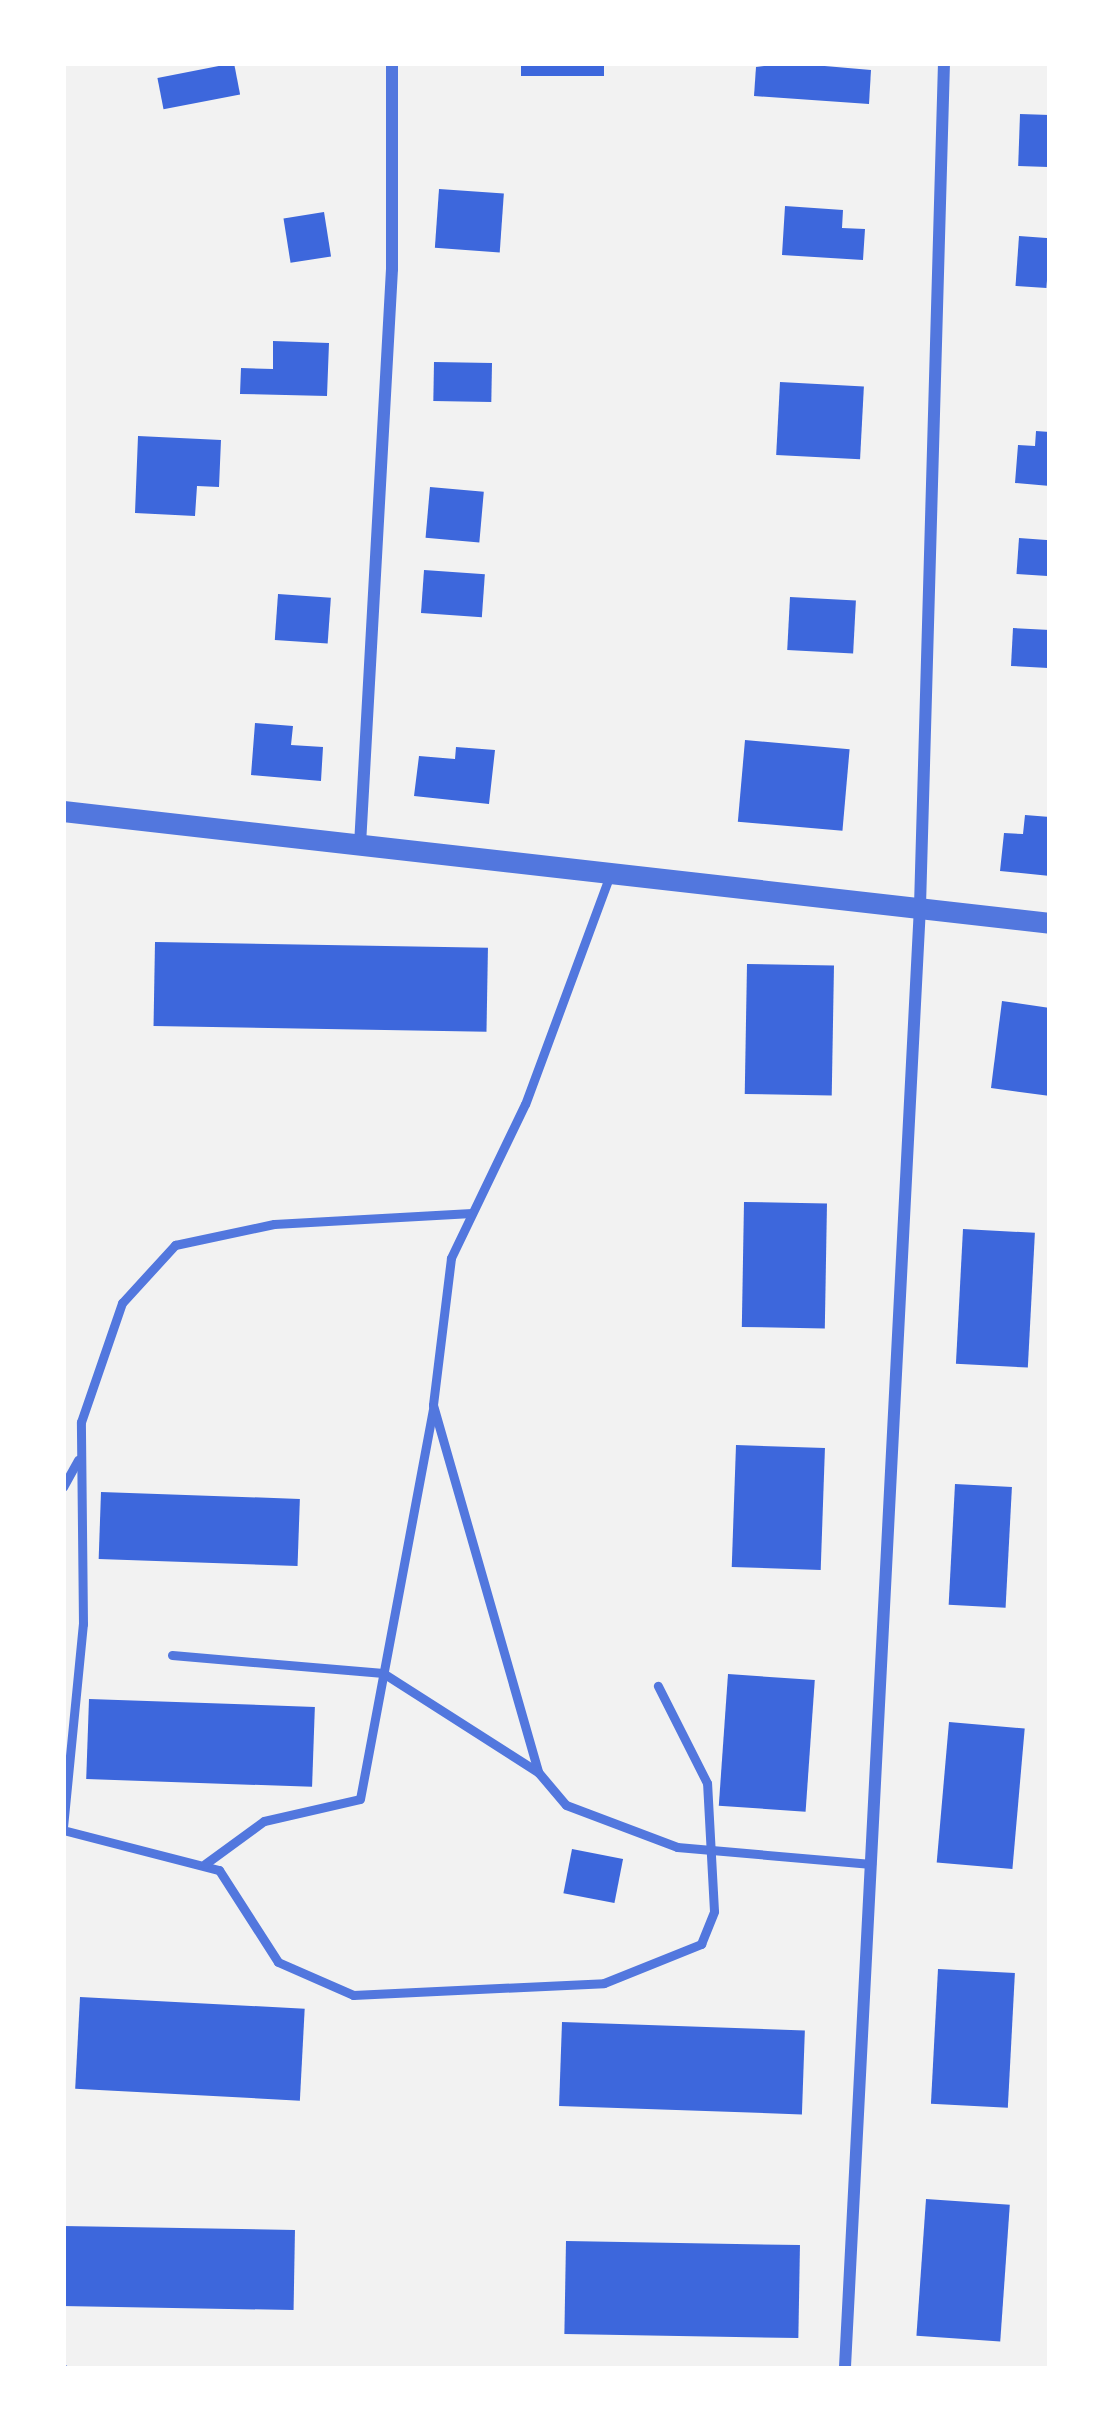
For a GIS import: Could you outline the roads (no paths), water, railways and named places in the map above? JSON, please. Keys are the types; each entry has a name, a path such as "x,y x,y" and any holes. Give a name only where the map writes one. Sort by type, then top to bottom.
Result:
{"street":[{"path":"360,845 392,269 392,63"},
{"path":"846,2368 920,906 944,63"},
{"path":"63,811 1050,923"}],"lane":[{"path":"205,1864 264,1821 360,1799 433,1406 451,1258 611,872"},
{"path":"472,1213 274,1224 176,1244 145,1270 102,1340 80,1456 83,1624 63,1829 205,1864 235,1889 278,1962 353,1996 604,1983 658,1967 701,1944 718,1852 706,1783 658,1686"},
{"path":"433,1406 538,1772"},
{"path":"63,1486 80,1456"},
{"path":"172,1654 383,1672 538,1772 566,1805 617,1832 718,1852 871,1864"}]}
